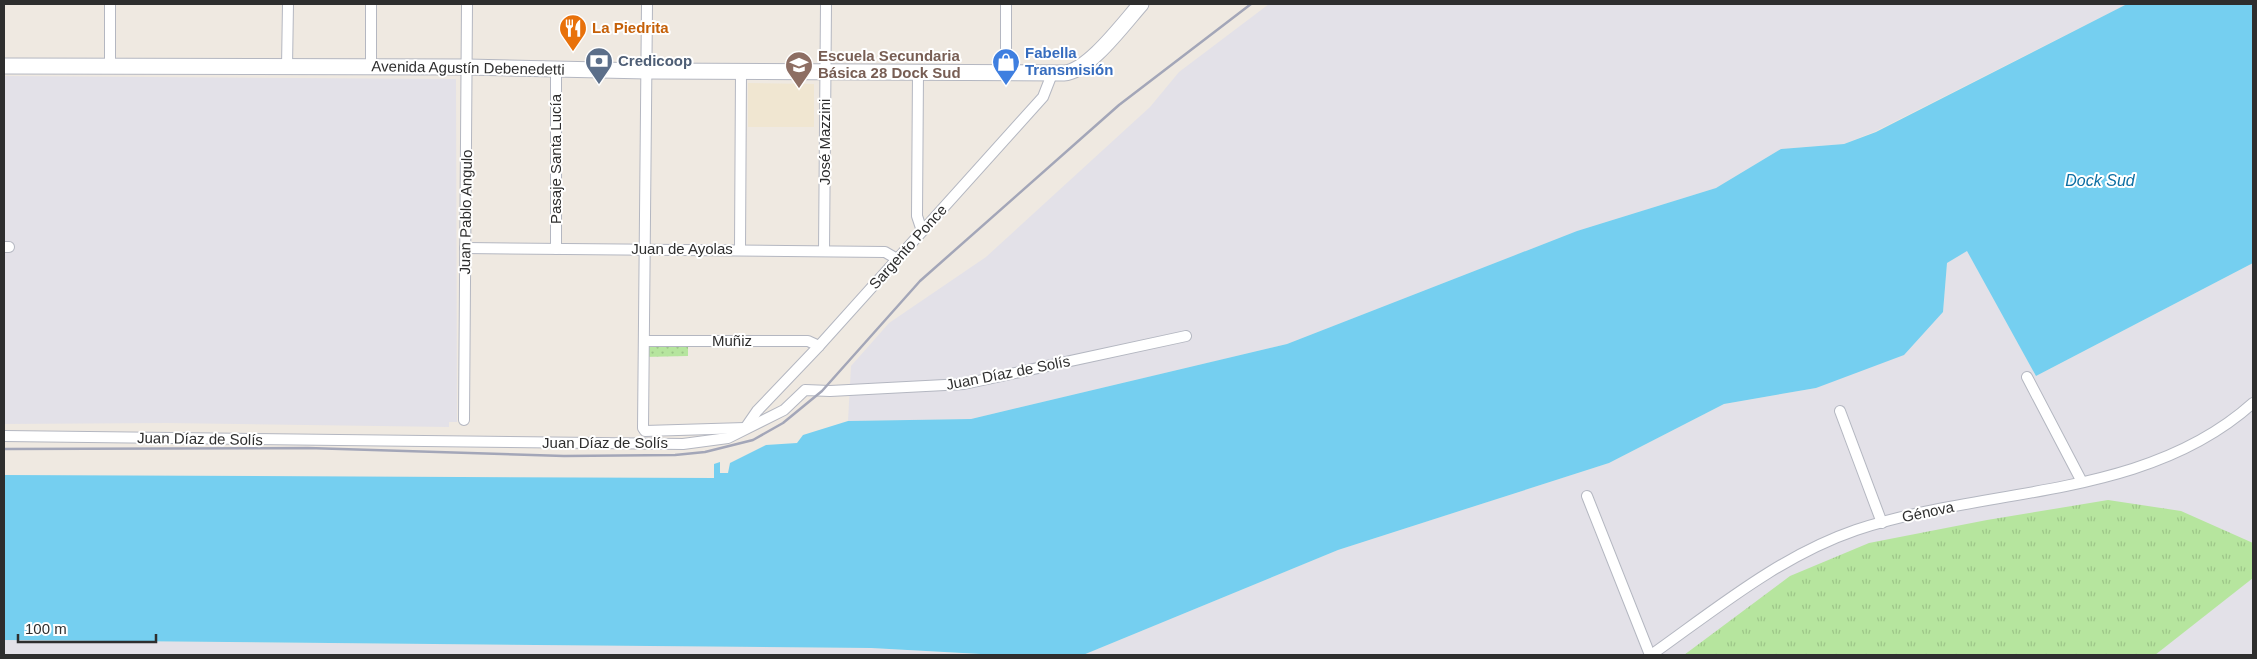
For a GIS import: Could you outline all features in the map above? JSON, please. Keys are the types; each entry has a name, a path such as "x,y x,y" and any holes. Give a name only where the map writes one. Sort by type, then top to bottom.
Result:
{"main road":[{"path":"1052,74 1075,72 1087,63 1140,4"},
{"name":"Avenida Agustín Debenedetti","path":"4,66 467,67 647,71 1052,74"}],"street":[{"path":"110,4 110,66"},
{"path":"287,67 288,4"},
{"path":"371,4 371,67"},
{"name":"Juan Pablo Angulo","path":"464,420 467,4"},
{"path":"647,4 643,428 645,431 746,428"},
{"name":"José Mazzini","path":"824,251 826,4"},
{"path":"1006,4 1006,74"},
{"name":"Pasaje Santa Lucía","path":"556,69 556,249"},
{"path":"740,72 740,250"},
{"path":"918,72 917,216 922,231"},
{"name":"Sargento Ponce","path":"746,428 757,411 819,346 1043,97 1052,74"},
{"name":"Juan de Ayolas","path":"465,248 886,252 897,259"},
{"name":"Juan Díaz de Solís","path":"4,436 683,444 728,438 784,410 805,390 830,391 964,384 1186,336"},
{"name":"Muñiz","path":"644,341 808,341 819,346"},
{"path":"2027,377 2082,482"},
{"name":"Génova","path":"1651,655 1729,600 1802,553 1839,536 1917,514 2082,482 2163,460 2197,443 2228,423 2253,403"},
{"path":"1840,411 1882,523"},
{"path":"1587,496 1651,655"}],"shaded area":[{"path":"1269,4 2127,4 1876,131 1844,144 1781,149 1716,188 1577,231 1287,344 971,419 848,421 851,366 889,323 986,257 1150,107 1179,72"},
{"path":"4,76 456,79 457,422 449,422 449,427 167,423 4,424"},
{"path":"748,83 814,84 814,127 748,127"},
{"path":"1967,250 2036,376 2253,263 2253,655 1083,655 1338,550 1609,463 1724,404 1816,388 1943,312 1947,263"},
{"path":"4,640 871,648 999,655 4,655"}],"green space":[{"path":"644,341 688,341 688,356 643,357"},
{"path":"2108,500 2181,511 2253,543 2253,578 2155,655 1684,655 1790,576 1869,543 1987,520"}],"water":[{"name":"Dock Sud","path":"2127,4 2253,4 2253,263 2036,376 1967,251 1947,263 1943,312 1904,355 1816,388 1724,404 1609,463 1338,550 1083,655 999,655 871,648 4,640 4,475 714,478 714,464 720,462 720,473 728,473 730,463 766,445 797,443 803,435 848,421 971,419 1287,344 1577,231 1716,188 1781,149 1844,144 1876,132"}],"railway":[{"path":"4,449 308,448 564,456 675,455 705,452 753,440 783,423 822,391 920,281 1119,105 1251,4"}],"place":[{"name":"La Piedrita","path":"573,52"},
{"name":"Credicoop","path":"599,85"},
{"name":"Fabella Transmisión","path":"1006,86"},
{"name":"Escuela Secundaria Básica 28 Dock Sud","path":"799,89"}]}
